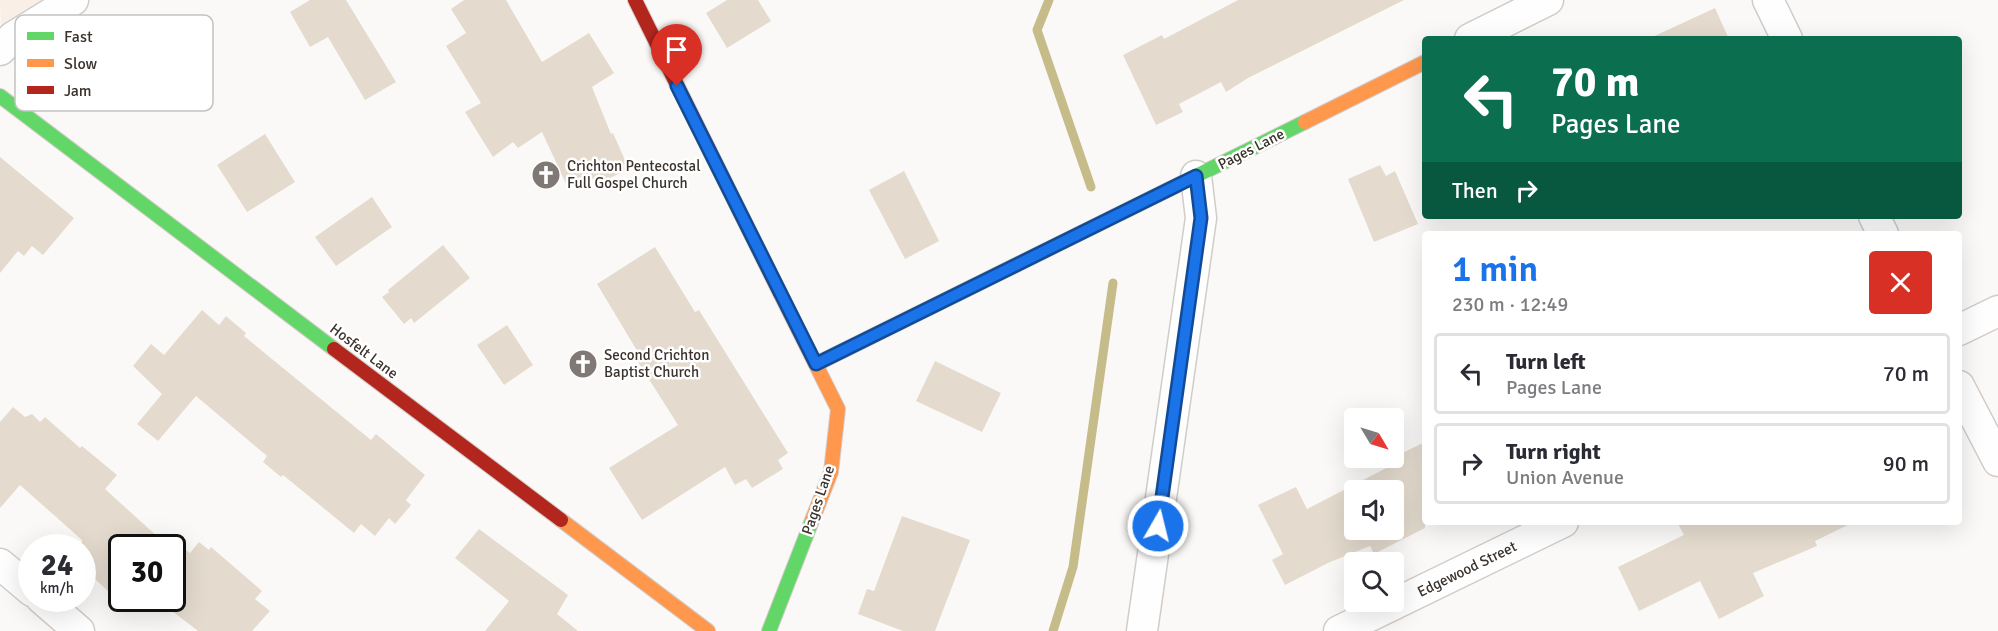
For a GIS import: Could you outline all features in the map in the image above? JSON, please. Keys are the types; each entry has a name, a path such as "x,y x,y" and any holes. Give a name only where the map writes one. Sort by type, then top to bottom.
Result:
{"street":[{"path":"49,15 73,0"},
{"path":"635,0 816,364"},
{"path":"1476,36 1548,0"},
{"path":"1768,0 1786,36"},
{"path":"0,50 15,36"},
{"name":"Pages Lane","path":"769,631 831,472 838,409 816,364 1422,63"},
{"name":"Hosfelt Lane","path":"0,96 15,107"},
{"name":"Hosfelt Lane","path":"20,111 708,631"},
{"path":"1142,631 1201,218 1196,176"},
{"path":"1962,329 1998,311"},
{"path":"1962,392 1998,461"},
{"name":"Edgewood Street","path":"1339,631 1557,525"},
{"path":"0,564 18,579"},
{"path":"57,612 79,631"}],"shaded area":[{"path":"0,0 41,0 15,15 1,25"}],"building":[{"path":"310,0 346,0 396,82 365,100 328,37 310,47 290,12"},
{"path":"464,0 506,0 542,62 589,33 614,73 592,87 611,134 613,133 629,169 595,185 591,175 567,186 542,132 518,148 513,142 493,157 465,112 481,103 446,46 466,33 451,9"},
{"path":"727,0 758,0 771,21 727,48 706,13"},
{"path":"1238,0 1404,0 1248,78 1226,92 1221,82 1179,104 1183,112 1156,125 1123,55 1162,35 1164,39"},
{"path":"1715,8 1728,36 1654,36"},
{"path":"265,134 295,182 247,212 217,165"},
{"path":"0,157 74,218 43,255 32,246 24,256 18,251 0,273"},
{"path":"1380,165 1386,176 1395,171 1418,224 1374,242 1348,179"},
{"path":"904,171 939,241 905,259 869,190"},
{"path":"372,197 392,227 336,266 315,237"},
{"path":"443,245 470,278 414,323 411,318 404,324 382,297"},
{"path":"655,247 695,312 699,310 788,453 778,460 783,469 752,488 746,479 735,485 725,467 642,520 609,468 678,425 638,362 642,359 597,284"},
{"path":"202,310 219,325 226,316 246,333 244,336 371,440 376,434 425,475 406,500 411,505 395,524 389,518 375,536 361,524 354,533 283,475 281,477 263,462 267,456 196,396 158,441 137,424 162,394 133,366 151,344 164,355"},
{"path":"507,325 533,365 504,385 477,345"},
{"path":"935,361 1001,393 982,432 916,401"},
{"path":"13,407 25,417 32,414 40,422 45,417 80,448 82,446 117,475 105,489 155,534 108,534 108,591 96,580 96,534 75,534 20,485 0,508 0,422"},
{"path":"1422,443 1422,525 1425,525 1425,528 1404,539 1404,480 1363,480 1386,468 1404,468 1404,452"},
{"path":"1296,487 1307,509 1344,490 1344,540 1401,540 1378,552 1373,552 1370,546 1355,552 1344,552 1344,556 1285,585 1272,560 1283,554 1258,505"},
{"path":"902,516 970,540 935,631 903,631 858,614 867,589 874,591"},
{"path":"1679,525 1848,525 1815,541 1817,546 1753,573 1764,596 1719,619 1700,581 1639,611 1618,567 1684,535"},
{"path":"479,529 568,595 557,614 578,631 485,631 509,601 455,558"},
{"path":"199,542 209,550 211,547 262,591 255,599 270,611 252,631 198,631 173,612 186,612 186,550 190,553"}],"waterway":[{"path":"1049,0 1037,30 1091,187"},
{"path":"1053,631 1073,567 1113,283"}],"traffic: fast":[{"path":"0,96 15,107"},
{"path":"20,111 334,349"},
{"path":"816,364 1305,122"},
{"path":"769,631 813,518"}],"traffic: slow":[{"path":"1305,122 1422,64"},
{"path":"780,293 838,409 831,472 813,518"},
{"path":"561,520 708,631"}],"traffic: jam":[{"path":"635,0 780,293"},
{"path":"334,349 561,520"}],"place":[{"name":"Crichton Pentecostal Full Gospel Church","path":"546,175"},
{"name":"Second Crichton Baptist Church","path":"583,364"}],"route":[{"path":"677,86 816,364 1196,176 1201,218 1158,526"}]}
